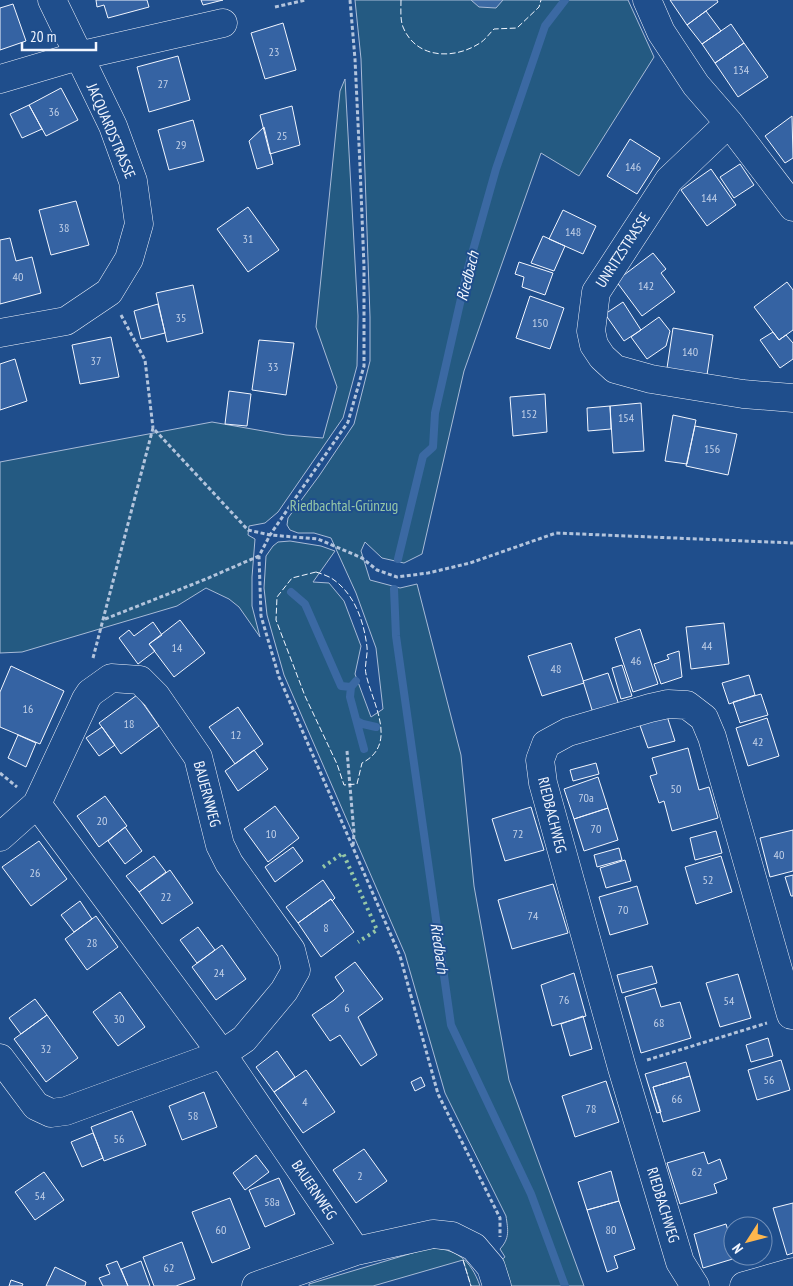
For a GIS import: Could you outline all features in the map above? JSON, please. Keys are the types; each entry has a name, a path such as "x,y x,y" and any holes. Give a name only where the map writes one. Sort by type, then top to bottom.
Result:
{"street":[{"name":"JACQUARDSTRASSE","path":"0,333 66,321 109,292 129,259 139,224 133,181 113,126 52,0"},
{"path":"647,0 661,32 696,85 729,123 793,207"},
{"path":"0,79 78,56 223,24"},
{"name":"UNRITZSTRASSE","path":"729,123 668,180 596,292 592,331 594,345 615,369 651,379 743,394 793,398"},
{"name":"BAUERNWEG","path":"0,837 37,804 90,693 111,678 140,680 156,696 198,757 220,845 229,863 291,950 296,970 284,992 244,1039 222,1054 66,1111 51,1113 36,1106 0,1058"},
{"name":"RIEDBACHWEG","path":"695,1286 680,1262 622,1068 543,783 540,760 546,744 568,732 668,704 688,705 704,718 712,737 792,1017"},
{"name":"BAUERNWEG","path":"37,804 222,1054 356,1252"},
{"path":"256,1286 356,1252 434,1234 452,1236 474,1247 491,1268 497,1286"},
{"path":"744,1286 793,1272"}],"path":[{"path":"275,7 306,0"},
{"path":"350,0 356,59 364,296 364,366 348,422 270,535 259,556 260,616 279,677 400,956 438,1094 500,1218 500,1239 481,1256"},
{"path":"109,292 145,360 153,428 104,619 259,556"},
{"path":"153,428 248,530 270,535 318,539 362,558 377,570 397,577 428,573 470,563 556,533 793,543"},
{"path":"347,751 354,833 353,848"},
{"path":"622,1068 792,1017"}],"green space":[{"name":"Riedbachtal-Grünzug","path":"355,0 628,0 654,57 579,176 541,153 464,371 422,554 404,563 382,558 365,542 361,551 370,580 400,588 417,584 461,755 474,886 509,1080 584,1286 508,1286 500,1261 505,1257 500,1249 507,1237 506,1216 445,1093 405,954 284,675 267,615 264,588 266,556 273,546 278,542 290,541 321,546 335,551 313,582 329,583 344,601 361,646 355,674 371,717 383,709 376,648 356,593 331,538 314,533 298,533 290,530 287,525 288,518 354,424 370,361 361,59"},
{"path":"345,79 358,316 357,366 343,418 278,512 265,523 249,526 248,535 255,539 252,606 260,637 239,607 229,599 206,588 177,606 22,652 0,653 0,462 212,422 286,435 323,438 337,387 316,327 340,91"},
{"path":"429,1248 447,1250 461,1257 472,1269 480,1286 471,1286 463,1260 373,1286 309,1286 309,1284"}],"shaded area":[{"path":"471,0 503,0 496,8 479,7"}],"building":[{"path":"96,0 147,0 149,7 108,18 104,5 97,7"},
{"path":"201,0 223,0 203,5"},
{"path":"670,0 717,0 718,2 687,25"},
{"path":"13,4 26,41 0,50 0,8"},
{"path":"706,11 721,31 702,44 687,25"},
{"path":"283,23 296,70 265,79 251,33"},
{"path":"731,24 744,43 715,63 702,44"},
{"path":"744,43 768,77 738,97 715,63"},
{"path":"178,56 190,100 149,112 137,67"},
{"path":"61,88 78,120 46,136 29,105"},
{"path":"29,105 42,129 22,138 10,114"},
{"path":"292,106 300,145 270,154 260,115"},
{"path":"792,116 793,158 785,163 765,136"},
{"path":"193,120 204,161 169,170 158,130"},
{"path":"264,127 273,164 257,169 249,141"},
{"path":"630,139 660,158 637,194 607,176"},
{"path":"740,164 754,185 734,198 720,177"},
{"path":"711,169 736,205 707,226 681,190"},
{"path":"76,201 89,245 51,255 39,210"},
{"path":"248,207 279,250 248,272 217,229"},
{"path":"563,210 596,226 583,254 549,239"},
{"path":"543,236 565,246 554,271 531,263"},
{"path":"10,238 16,261 32,257 41,293 0,304 0,240"},
{"path":"653,253 666,269 661,273 675,292 642,316 616,281"},
{"path":"519,262 553,273 545,295 522,287 524,277 515,274"},
{"path":"787,282 793,290 793,330 779,340 754,307"},
{"path":"193,285 203,333 167,342 156,293"},
{"path":"530,296 564,308 550,349 516,338"},
{"path":"623,302 641,330 624,341 605,314"},
{"path":"158,304 165,333 141,339 134,311"},
{"path":"659,317 670,331 666,346 647,359 631,337"},
{"path":"673,328 713,335 707,375 667,368"},
{"path":"773,332 779,340 786,335 793,343 793,359 780,368 760,340"},
{"path":"111,337 119,377 80,384 72,345"},
{"path":"259,340 294,343 286,395 252,390"},
{"path":"15,359 27,401 0,410 0,364"},
{"path":"229,391 251,394 247,426 225,424"},
{"path":"545,394 547,432 513,436 510,397"},
{"path":"641,403 644,451 613,453 610,406"},
{"path":"610,406 611,429 588,431 587,408"},
{"path":"673,415 696,420 687,464 665,461"},
{"path":"695,426 737,434 728,475 686,466"},
{"path":"180,620 205,653 174,677 149,644"},
{"path":"153,622 162,635 149,644 155,651 138,664 119,638 129,630 134,636"},
{"path":"724,623 729,664 691,669 686,627"},
{"path":"640,629 658,684 633,692 615,638"},
{"path":"571,643 584,683 542,696 528,656"},
{"path":"679,651 682,677 661,684 654,664 669,659 667,655"},
{"path":"622,665 632,696 621,699 612,668"},
{"path":"11,666 64,691 40,744 0,727 0,692"},
{"path":"608,673 619,705 593,713 583,681"},
{"path":"749,675 755,695 729,704 722,683"},
{"path":"761,694 768,715 740,723 733,702"},
{"path":"137,695 159,726 121,754 99,723"},
{"path":"238,707 263,744 235,764 209,727"},
{"path":"666,713 675,741 648,748 638,720"},
{"path":"767,718 779,756 748,766 736,728"},
{"path":"102,727 115,745 99,756 86,738"},
{"path":"18,735 36,743 26,767 8,758"},
{"path":"688,748 699,790 709,787 718,818 672,831 664,801 659,803 650,776 657,774 652,758"},
{"path":"254,750 268,769 238,791 225,771"},
{"path":"596,763 599,774 573,781 570,770"},
{"path":"598,777 608,808 574,819 564,789"},
{"path":"105,796 127,826 99,847 77,816"},
{"path":"275,806 299,838 268,862 244,829"},
{"path":"531,807 544,850 505,861 492,819"},
{"path":"608,808 618,840 584,851 574,819"},
{"path":"125,827 142,851 125,864 108,841"},
{"path":"793,830 793,871 770,877 760,838"},
{"path":"716,831 722,853 695,860 690,838"},
{"path":"39,841 67,879 31,906 2,867"},
{"path":"293,847 303,861 275,882 265,867"},
{"path":"619,848 622,860 597,867 594,855"},
{"path":"154,856 166,872 139,892 126,876"},
{"path":"721,856 732,892 696,904 685,867"},
{"path":"625,860 631,881 606,888 600,868"},
{"path":"170,870 193,903 162,924 139,892"},
{"path":"793,875 793,896 791,896 785,877"},
{"path":"323,880 335,898 298,923 286,907"},
{"path":"553,884 568,933 512,949 498,900"},
{"path":"637,886 648,924 610,935 599,897"},
{"path":"331,899 354,932 321,957 298,923"},
{"path":"80,901 92,919 74,932 61,915"},
{"path":"96,916 118,947 87,970 65,939"},
{"path":"198,927 215,950 197,963 180,940"},
{"path":"222,945 246,979 216,1000 192,967"},
{"path":"355,962 383,999 358,1017 377,1055 361,1066 340,1035 330,1041 312,1015 344,991 335,977"},
{"path":"652,966 657,983 622,993 617,975"},
{"path":"574,973 586,1016 552,1026 541,985"},
{"path":"738,974 751,1018 720,1027 706,983"},
{"path":"655,988 661,1007 680,1002 691,1038 641,1053 625,997"},
{"path":"120,992 145,1027 118,1046 93,1012"},
{"path":"35,999 47,1015 21,1034 9,1018"},
{"path":"47,1015 78,1058 46,1082 14,1039"},
{"path":"583,1016 592,1049 570,1056 561,1024"},
{"path":"768,1038 773,1056 751,1062 746,1045"},
{"path":"277,1051 295,1077 274,1092 256,1067"},
{"path":"781,1060 790,1090 757,1100 748,1070"},
{"path":"686,1062 690,1076 653,1087 661,1112 657,1113 645,1074"},
{"path":"306,1070 335,1112 303,1133 274,1092"},
{"path":"690,1076 700,1111 663,1122 653,1087"},
{"path":"421,1077 425,1086 415,1091 411,1082"},
{"path":"606,1081 619,1122 575,1137 562,1096"},
{"path":"204,1092 217,1127 182,1140 169,1106"},
{"path":"132,1111 146,1145 104,1161 91,1127"},
{"path":"93,1133 103,1158 82,1167 71,1142"},
{"path":"364,1149 387,1181 356,1203 333,1170"},
{"path":"704,1152 708,1164 720,1159 727,1179 714,1184 717,1193 680,1204 667,1163"},
{"path":"256,1155 269,1172 245,1190 233,1173"},
{"path":"611,1171 619,1201 587,1210 578,1182"},
{"path":"44,1172 64,1200 35,1220 15,1192"},
{"path":"279,1178 295,1214 265,1227 249,1190"},
{"path":"230,1198 250,1248 212,1263 192,1212"},
{"path":"619,1201 635,1249 614,1256 618,1268 607,1272 587,1210"},
{"path":"793,1203 793,1253 787,1255 773,1208"},
{"path":"723,1225 723,1262 703,1268 694,1234"},
{"path":"182,1242 195,1279 176,1286 154,1286 143,1257"},
{"path":"117,1261 128,1286 103,1286 99,1278 110,1274 106,1265"},
{"path":"141,1261 150,1286 128,1286 121,1269"},
{"path":"55,1267 86,1282 85,1286 46,1286"},
{"path":"11,1280 23,1284 22,1286 9,1286"}],"waterway":[{"name":"Riedbach","path":"398,559 423,456 433,447 435,413 468,268 496,169 545,26 565,0"},
{"name":"Riedbach","path":"394,589 396,636 451,1025 531,1194 565,1286"},
{"path":"291,592 305,604 341,686 351,687"},
{"path":"356,681 351,687 350,697 364,749"},
{"path":"357,721 376,727"}],"hedge":[{"path":"323,867 343,853 377,930 358,942"}],"fence":[{"path":"401,0 402,24 409,38 426,51 448,54 470,49 482,42 494,29 517,28 539,7 541,0"},
{"path":"316,572 332,579 348,593 361,619 366,638 366,674 377,710 381,734 379,745 373,755 362,763 357,784 344,785 337,764 305,696 276,620 277,597 292,578 316,572"},
{"path":"463,1260 471,1286"}]}
